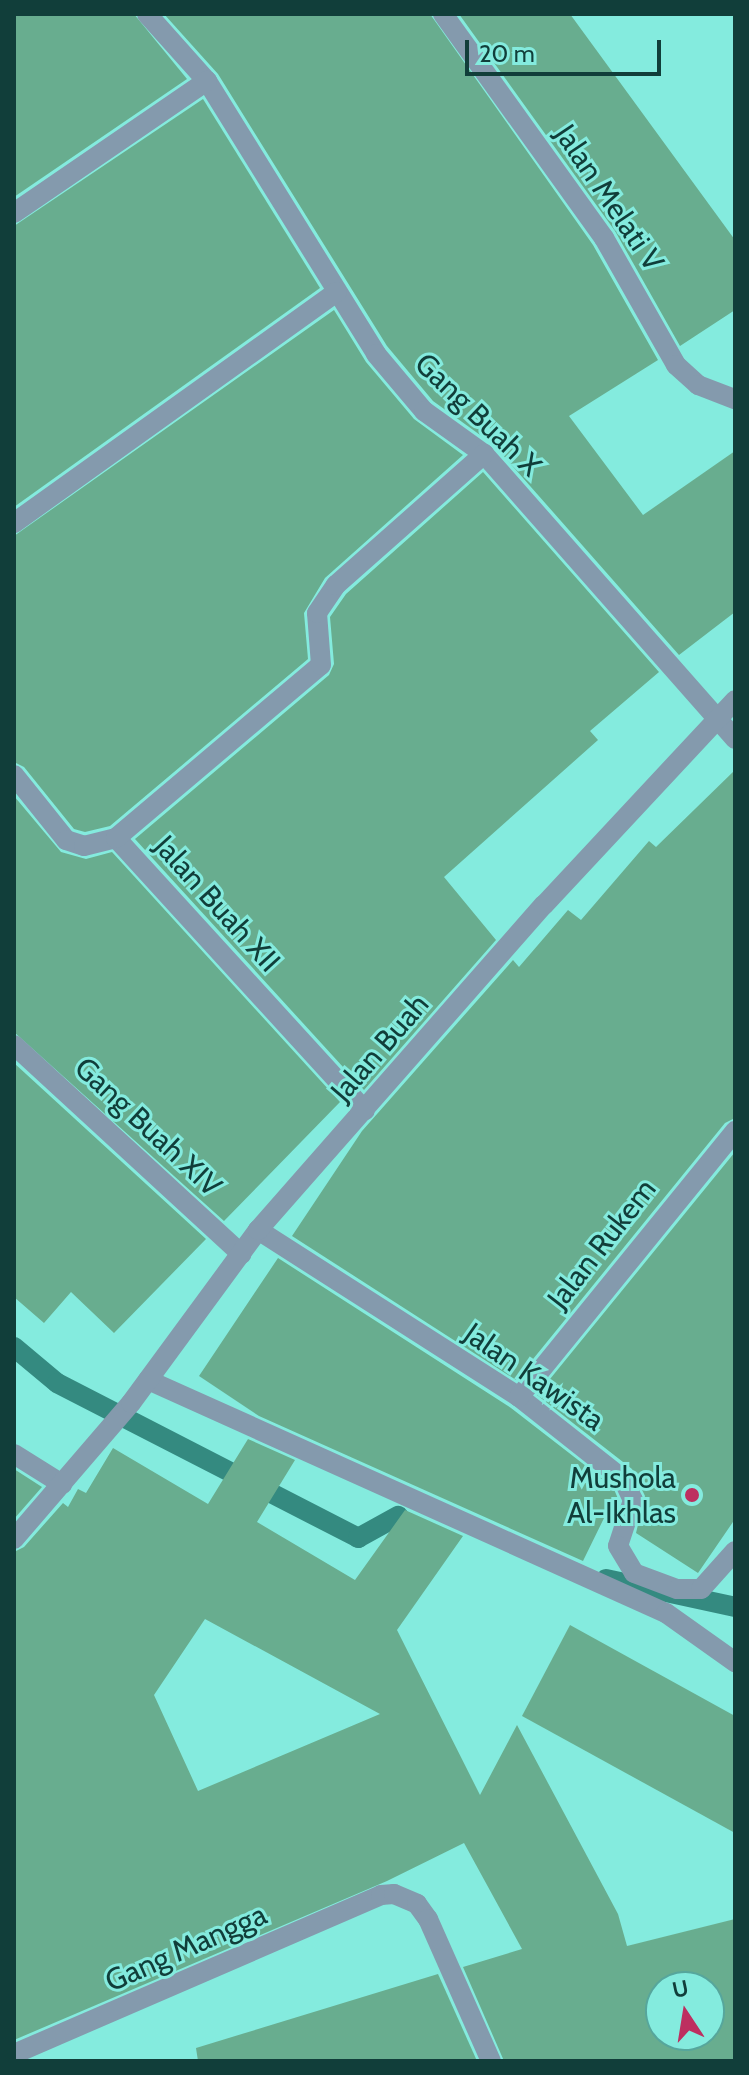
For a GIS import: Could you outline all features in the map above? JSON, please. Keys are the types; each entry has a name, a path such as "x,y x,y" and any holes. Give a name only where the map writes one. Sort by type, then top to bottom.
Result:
{"street":[{"name":"Gang Buah X","path":"147,14 207,81 376,354 424,411 484,454 601,593 717,718"},
{"name":"Jalan Melati V","path":"443,14 604,238 676,365 698,385 735,399"},
{"path":"14,213 207,81"},
{"path":"14,523 337,292"},
{"path":"116,838 321,665 317,613 336,585 484,454"},
{"name":"Jalan Buah","path":"14,1539 131,1403 258,1230 544,905 735,700"},
{"path":"717,718 735,739"},
{"name":"Jalan Buah XII","path":"14,775 66,840 84,846 116,838 365,1111"},
{"name":"Gang Buah XIV","path":"14,1045 241,1254"},
{"name":"Jalan Rukem","path":"519,1397 735,1131"},
{"name":"Jalan Kawista","path":"258,1230 519,1397 630,1488 633,1500 618,1546 634,1573 677,1589 701,1589 735,1551"},
{"path":"148,1380 666,1613 735,1662"},
{"path":"14,1454 62,1484"},
{"name":"Gang Mangga","path":"14,2054 381,1895 401,1895 423,1910 491,2061"}],"building":[{"path":"14,14 134,14 187,79 14,197"},
{"path":"164,14 430,14 593,245 658,360 569,416 643,515 735,451 735,612 679,655 494,445 433,401 387,346 218,74"},
{"path":"459,14 570,14 735,240 735,310 680,346 615,231"},
{"path":"203,99 320,288 14,507 14,226"},
{"path":"334,310 366,362 414,419 463,455 325,578 304,613 308,659 110,826 85,832 74,829 24,767 14,762 14,536"},
{"path":"483,472 659,672 590,731 598,740 444,877 496,940 364,1090 135,839 329,675 334,664 330,617 346,594"},
{"path":"735,770 735,1118 725,1123 516,1380 292,1236 362,1131 513,960 519,967 568,910 581,920 649,841 656,847"},
{"path":"14,796 61,852 86,859 112,852 340,1102 224,1221 14,1032"},
{"path":"14,1063 206,1239 114,1333 71,1292 44,1323 14,1297"},
{"path":"735,1152 735,1519 698,1573 636,1533 645,1496 632,1469 537,1395"},
{"path":"278,1258 511,1408 613,1487 619,1501 613,1518 606,1514 583,1561 259,1416 199,1376"},
{"path":"248,1439 295,1460 257,1522 355,1580 405,1510 463,1536 397,1630 480,1795 517,1725 618,1914 627,1946 735,1919 735,2061 504,2061 463,1967 522,1949 464,1843 387,1881 14,2040 14,1552 24,1547 63,1503 68,1507 78,1489 86,1493 113,1448 208,1504","holes":["205,1619 380,1714 198,1791 154,1695"]},
{"path":"14,1469 42,1487 14,1519"},
{"path":"570,1625 735,1716 735,1833 522,1716"},
{"path":"438,1974 477,2061 198,2061 196,2048"}],"waterway":[{"path":"14,1347 57,1383 358,1538 398,1516"},
{"path":"606,1579 735,1607"}],"place":[{"name":"Mushola Al-Ikhlas","path":"692,1495"}]}
